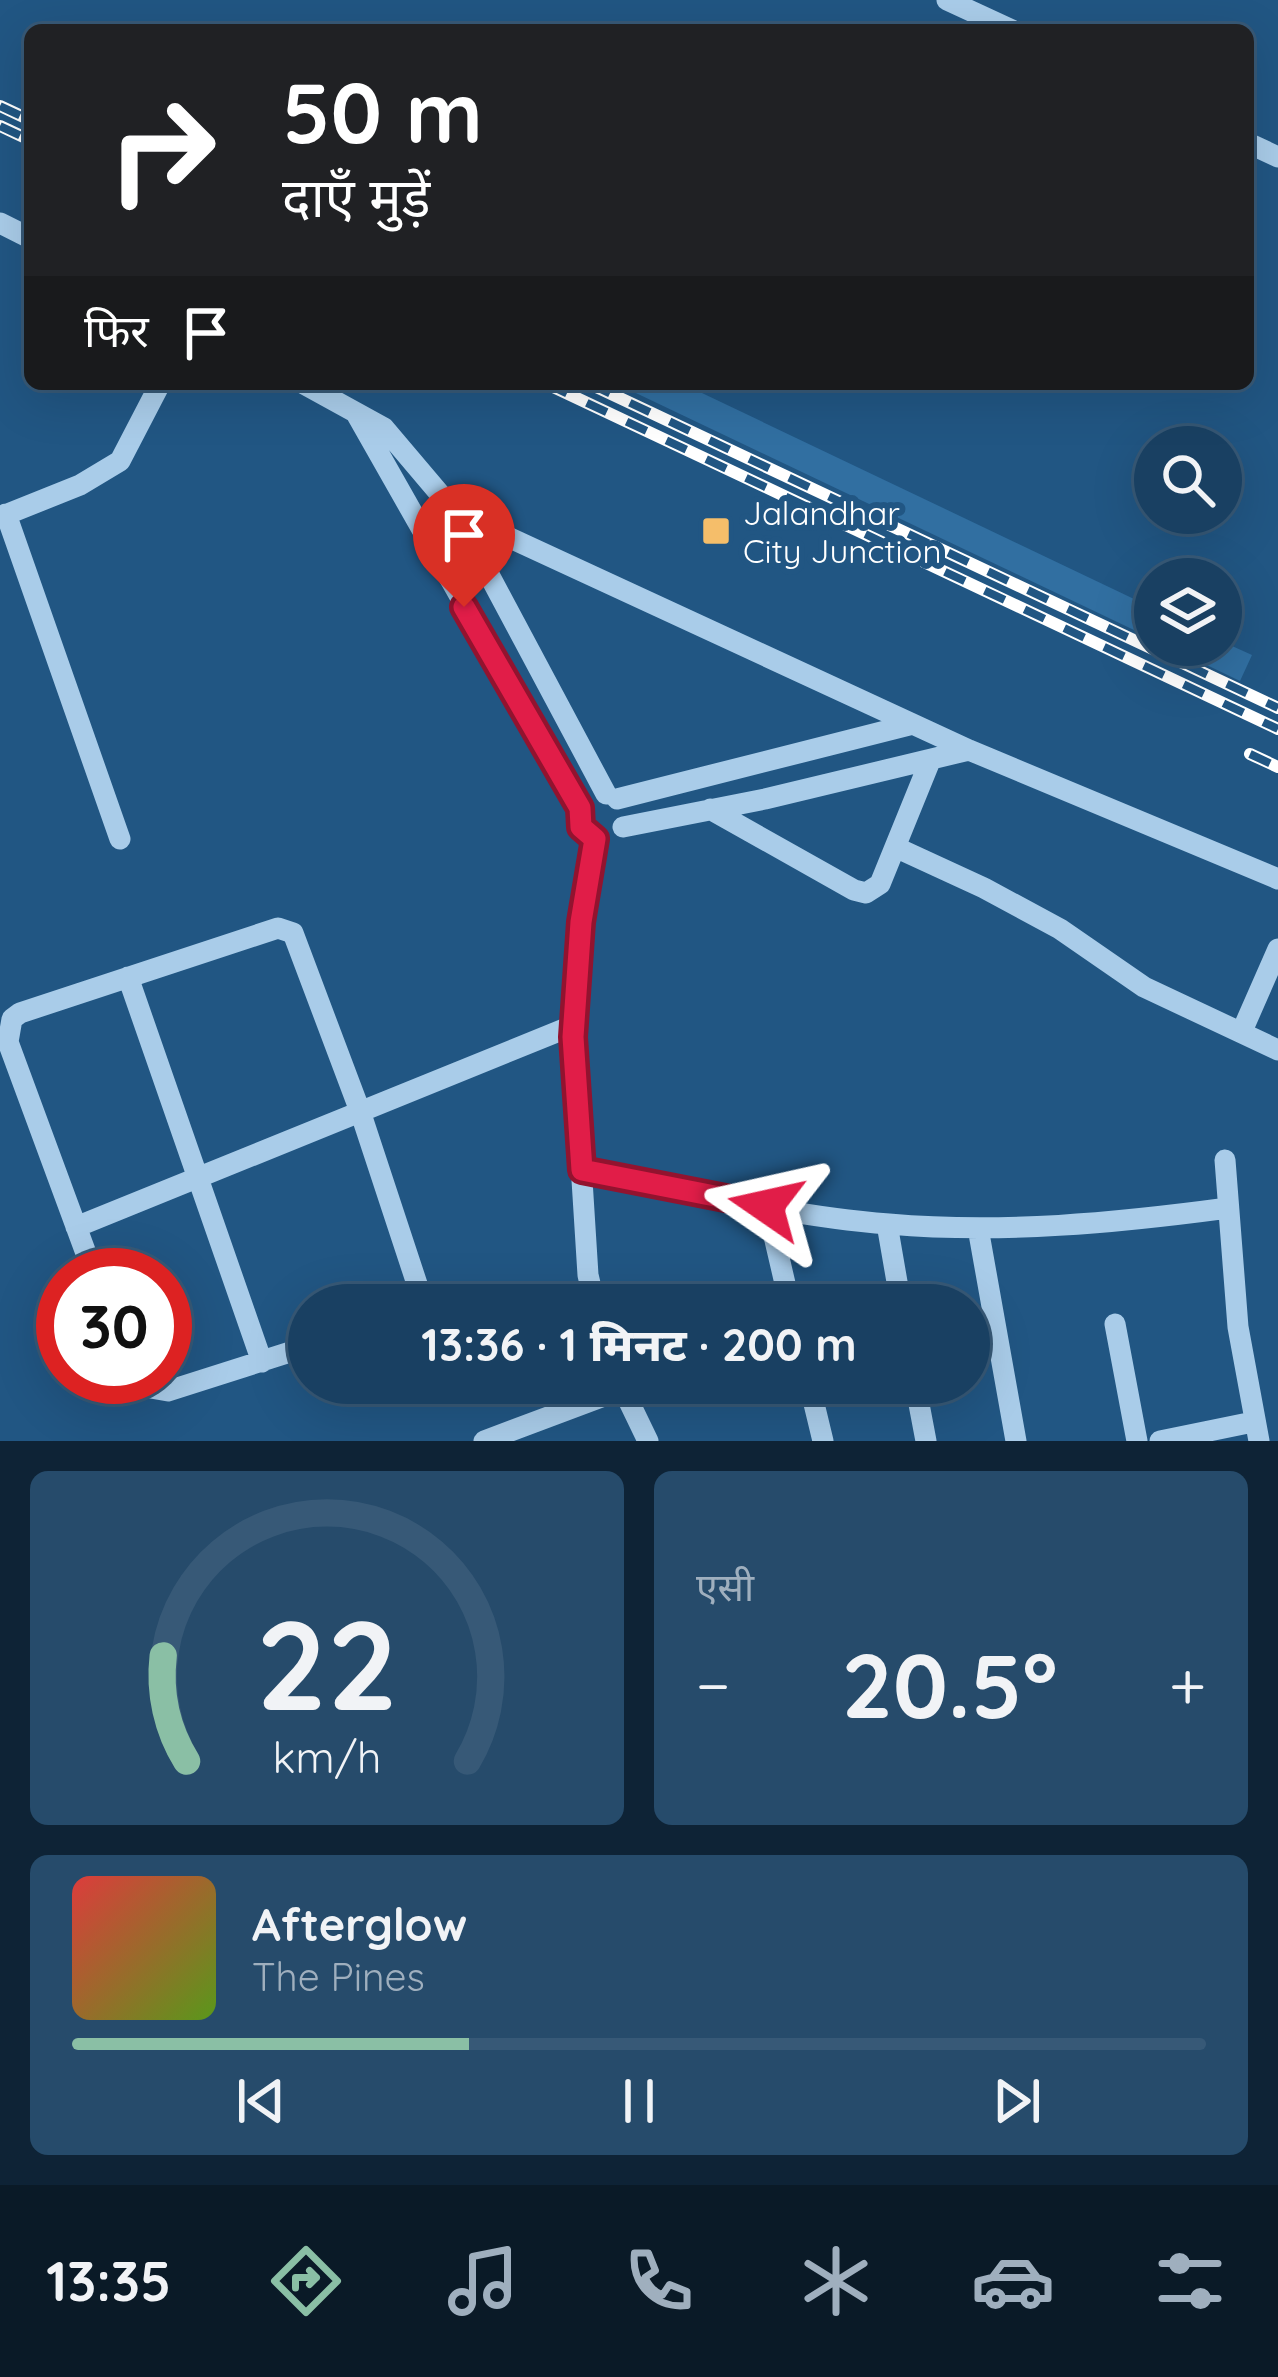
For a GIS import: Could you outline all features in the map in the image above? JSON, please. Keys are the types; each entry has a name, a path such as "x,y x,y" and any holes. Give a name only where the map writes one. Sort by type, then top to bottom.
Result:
{"street":[{"path":"947,0 999,24"},
{"path":"120,839 3,516 80,484 120,461 157,390"},
{"path":"315,390 384,428 456,513 612,797 625,812 616,836 595,839 581,827 580,808 357,414"},
{"path":"456,513 969,750 1278,880"},
{"path":"580,808 591,796 612,797 913,724"},
{"path":"623,827 969,750"},
{"path":"710,809 866,893 880,884 930,761"},
{"path":"590,1284 574,1025 581,922 595,839"},
{"path":"895,847 1060,929 1144,987 1278,1050"},
{"path":"84,1248 8,1042 8,1028 20,1013 278,928 293,933 360,1111 417,1284"},
{"path":"1241,1031 1278,949"},
{"path":"128,977 262,1362"},
{"path":"76,1227 574,1025"},
{"path":"1160,1441 1256,1432 1238,1327 1225,1160"},
{"path":"582,1170 887,1224 978,1228 1139,1220 1228,1208"},
{"path":"766,1206 785,1284"},
{"path":"887,1224 898,1284"},
{"path":"978,1228 1016,1441"},
{"path":"1115,1324 1137,1441"},
{"path":"192,1384 288,1353"},
{"path":"484,1441 576,1404"},
{"path":"630,1404 648,1441"},
{"path":"814,1404 823,1441"},
{"path":"919,1404 926,1441"}],"building":[{"path":"630,390 696,390 1134,599 1134,630"},
{"path":"1242,650 1252,655 1240,681 1209,666 1242,666"}],"railway":[{"path":"0,106 24,117"},
{"path":"0,126 24,137"},
{"path":"560,390 1278,729"},
{"path":"603,390 1278,708"},
{"path":"1250,754 1278,767"}],"place":[{"name":"Jalandhar City Junction","path":"716,531"}],"route":[{"path":"464,607 580,808 581,827 595,839 581,922 573,1037 582,1170 766,1206"}]}
